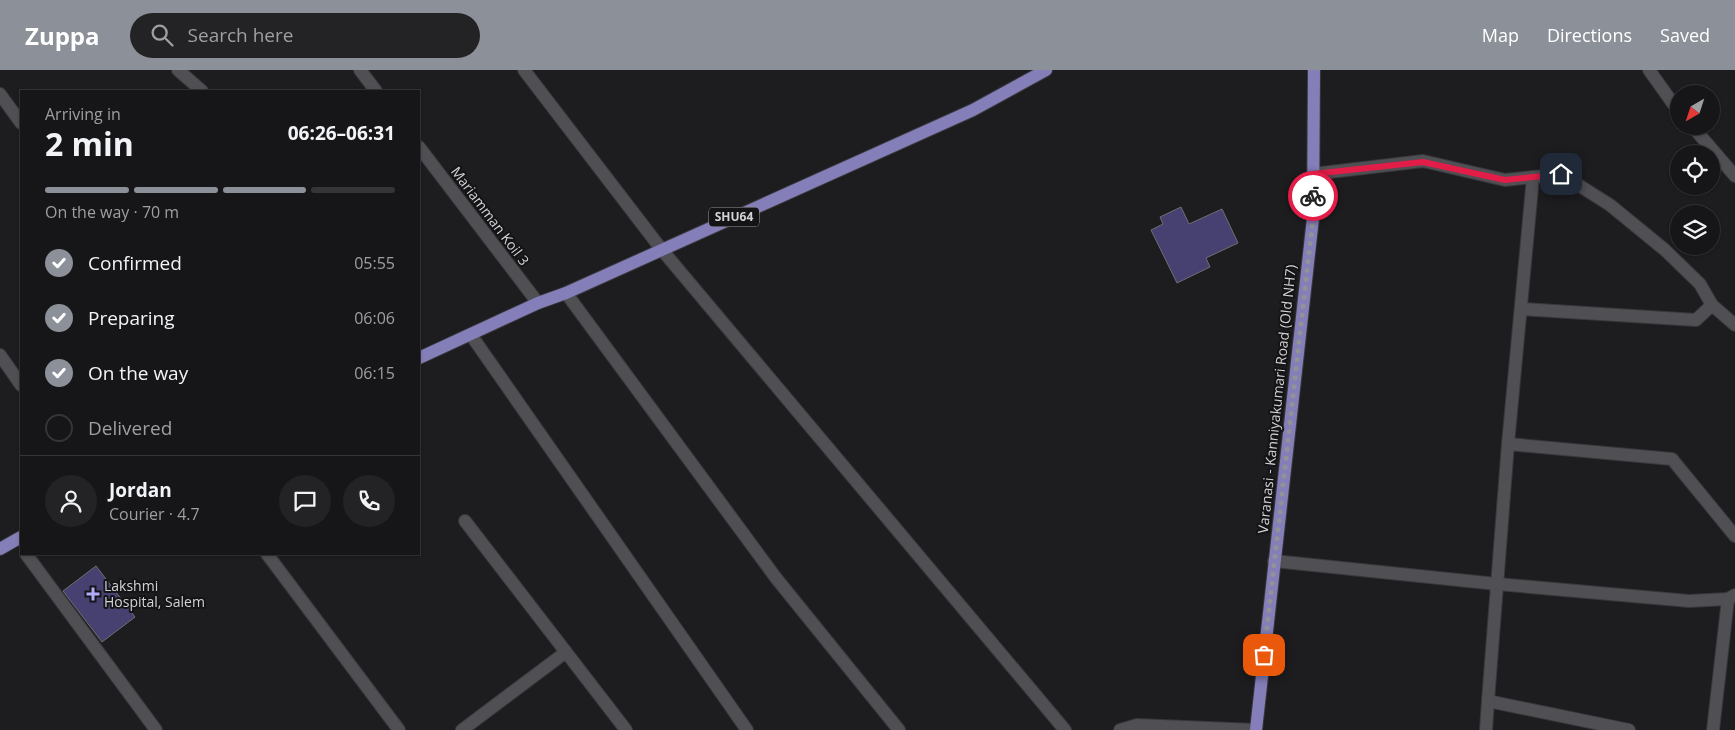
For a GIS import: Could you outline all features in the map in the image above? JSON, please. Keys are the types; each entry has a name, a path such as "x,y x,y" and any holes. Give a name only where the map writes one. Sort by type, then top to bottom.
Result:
{"main road":[{"name":"SHU64","path":"420,358 538,303 566,293 973,110 1046,70"},
{"name":"Varanasi - Kanniyakumari Road (Old NH7)","path":"1256,730 1313,218 1314,70"},
{"path":"0,549 19,542"}],"street":[{"path":"178,70 201,90"},
{"path":"360,70 375,90"},
{"path":"524,70 662,250 1065,730"},
{"path":"1649,70 1670,99"},
{"path":"0,94 20,122"},
{"path":"1700,135 1735,176"},
{"name":"Mariamman Koil 3","path":"420,148 538,303"},
{"path":"1313,174 1423,162 1505,180 1561,174 1610,205 1672,256 1700,284 1712,305 1735,325"},
{"path":"1486,730 1508,444 1533,177"},
{"path":"566,293 776,578 899,730"},
{"path":"1522,309 1696,320 1712,305"},
{"path":"471,335 747,730"},
{"path":"0,355 20,384"},
{"path":"1508,444 1672,459 1735,536"},
{"path":"465,521 626,730"},
{"path":"27,555 156,730"},
{"path":"268,555 399,730"},
{"path":"1274,561 1497,584 1689,600 1731,597 1713,730"},
{"path":"462,730 566,652"},
{"path":"1488,701 1629,730"},
{"path":"1120,730 1137,725 1256,730"}],"building":[{"path":"1181,207 1189,224 1222,209 1238,243 1206,258 1210,267 1177,283 1151,230 1163,224 1160,217"},
{"path":"96,566 135,617 102,642 63,591"}],"way so far":[{"path":"1264,655 1313,218 1313,196"}],"place":[{"name":"Lakshmi Hospital, Salem","path":"93,594"}],"route":[{"path":"1313,196 1313,174 1423,162 1505,180 1561,174"}]}
